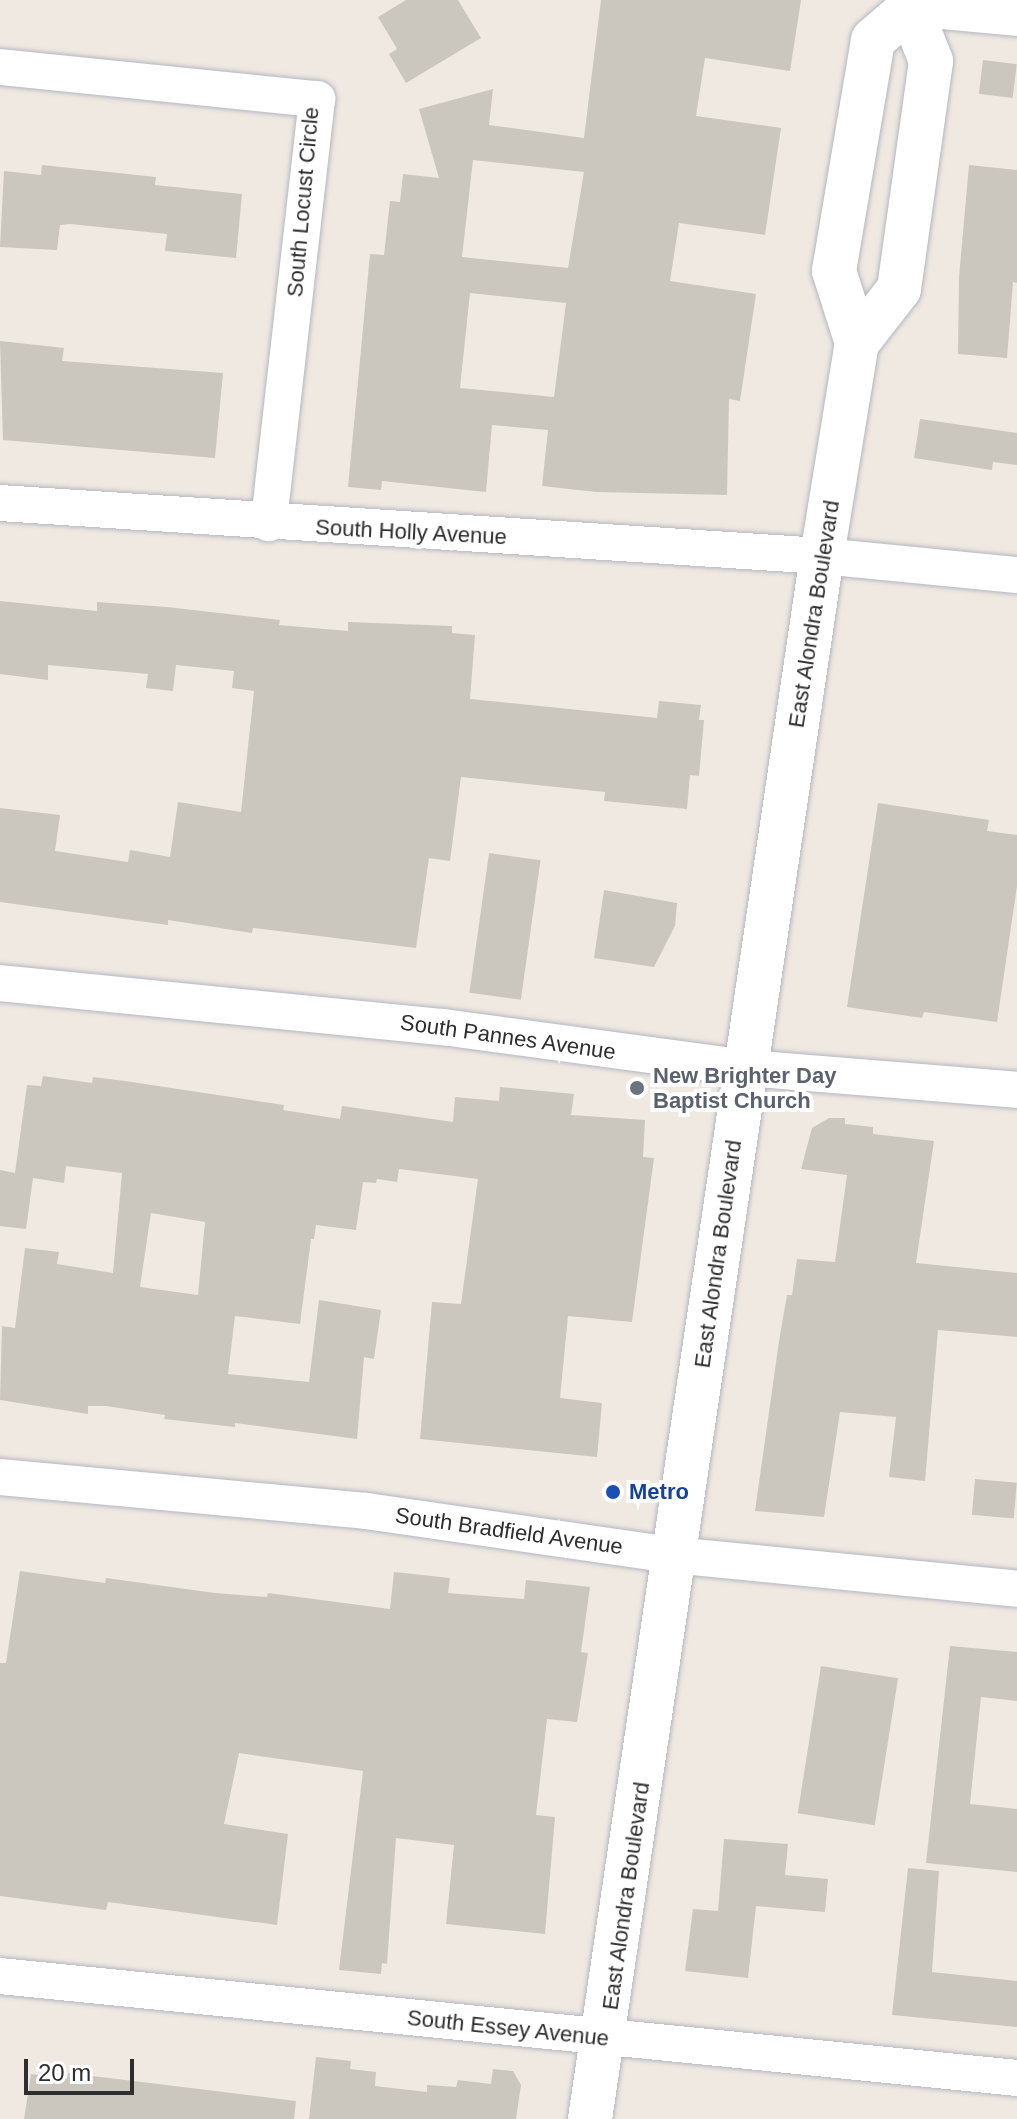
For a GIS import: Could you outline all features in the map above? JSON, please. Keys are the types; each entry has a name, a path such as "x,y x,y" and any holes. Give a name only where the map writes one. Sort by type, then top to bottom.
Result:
{"main road":[{"name":"East Alondra Boulevard","path":"590,2119 822,556 857,343 834,271 873,40 910,4 931,61 899,289 857,343"}],"street":[{"path":"910,4 1017,18"},
{"name":"South Locust Circle","path":"0,67 317,99 269,523"},
{"name":"South Holly Avenue","path":"0,503 269,523 822,556 1017,575"},
{"name":"South Pannes Avenue","path":"0,983 443,1027 746,1068 1017,1090"},
{"name":"South Bradfield Avenue","path":"0,1477 366,1511 673,1555 1017,1589"},
{"name":"South Essey Avenue","path":"0,1976 604,2039 1017,2078"}],"building":[{"path":"406,0 458,0 481,38 406,83 389,54 397,49 378,17"},
{"path":"601,0 801,0 790,71 705,58 696,116 781,128 765,235 679,223 670,281 756,294 740,401 729,399 727,495 596,492 542,486 548,430 492,425 486,492 382,481 381,490 348,487 370,254 384,255 390,201 400,202 403,174 439,178 419,109 493,89 489,125 584,138","holes":["473,160 584,172 568,268 462,257","470,293 566,303 554,397 460,388"]},
{"path":"983,60 1017,64 1013,98 979,94"},
{"path":"42,165 156,177 155,185 242,194 236,258 165,251 167,234 70,224 60,225 57,250 0,247 4,171 41,175"},
{"path":"969,165 1017,170 1017,283 1013,282 1007,358 958,354 959,277"},
{"path":"0,341 64,348 62,361 223,373 215,458 3,440"},
{"path":"920,419 1017,433 1017,465 993,462 992,470 914,458"},
{"path":"0,601 97,611 97,602 167,607 280,620 279,625 348,631 348,622 452,626 452,633 475,635 470,699 657,718 659,701 701,705 699,720 704,720 699,776 690,775 687,809 604,801 605,792 461,777 450,861 429,858 416,948 253,928 252,933 168,920 168,925 0,902 0,808 60,815 55,851 128,862 130,850 170,857 178,802 241,812 254,691 232,688 234,671 176,665 173,691 146,688 148,674 48,665 48,680 0,674"},
{"path":"878,803 989,820 987,831 1017,835 1017,886 997,1022 924,1012 922,1018 847,1007"},
{"path":"489,853 540,860 521,1000 469,993"},
{"path":"604,890 677,903 675,926 654,967 594,958"},
{"path":"43,1076 92,1083 93,1077 284,1105 283,1110 340,1119 342,1106 453,1122 455,1097 499,1101 500,1087 574,1094 571,1115 645,1120 643,1157 654,1158 632,1322 568,1316 560,1398 602,1403 597,1457 420,1439 432,1302 461,1304 478,1179 399,1169 397,1182 377,1179 376,1183 363,1182 356,1230 316,1225 314,1239 311,1239 300,1324 235,1316 228,1374 309,1382 319,1300 381,1310 374,1359 364,1357 357,1439 235,1423 235,1427 164,1419 165,1415 106,1406 88,1406 88,1414 0,1400 2,1326 15,1328 25,1248 59,1252 57,1264 113,1273 122,1173 66,1166 64,1183 33,1178 26,1229 0,1226 0,1170 15,1173 27,1085 41,1086","holes":["151,1213 205,1222 198,1295 140,1287"]},
{"path":"829,1118 845,1118 845,1124 873,1127 873,1134 934,1141 916,1263 1017,1273 1017,1337 938,1330 925,1481 889,1477 896,1417 840,1412 824,1517 755,1511 779,1341 787,1295 792,1295 797,1259 835,1262 847,1175 801,1169 812,1128"},
{"path":"975,1479 1017,1483 1014,1519 972,1515"},
{"path":"20,1571 105,1583 106,1578 215,1593 267,1597 268,1593 390,1609 394,1572 450,1578 448,1593 524,1599 526,1580 590,1587 581,1652 588,1653 577,1722 547,1719 536,1815 555,1817 545,1934 446,1924 454,1845 396,1838 387,1964 382,1963 381,1974 339,1970 363,1771 239,1753 224,1824 288,1834 277,1925 108,1902 106,1910 0,1896 0,1663 6,1663"},
{"path":"950,1646 1017,1652 1017,1701 981,1697 970,1804 1017,1809 1017,1872 926,1863"},
{"path":"821,1666 898,1678 875,1825 798,1813"},
{"path":"724,1839 788,1844 785,1875 828,1879 825,1912 756,1906 748,1978 685,1971 693,1909 718,1911"},
{"path":"908,1868 939,1871 932,1972 1017,1981 1017,2027 892,2015"},
{"path":"316,2057 351,2061 350,2069 376,2072 375,2086 427,2092 427,2085 456,2087 458,2080 491,2084 493,2069 513,2071 521,2085 516,2119 309,2119"},
{"path":"68,2073 296,2101 294,2119 24,2119 31,2074 67,2079"}],"place":[{"name":"New Brighter Day Baptist Church","path":"637,1088"},
{"name":"Metro","path":"613,1492"}]}
